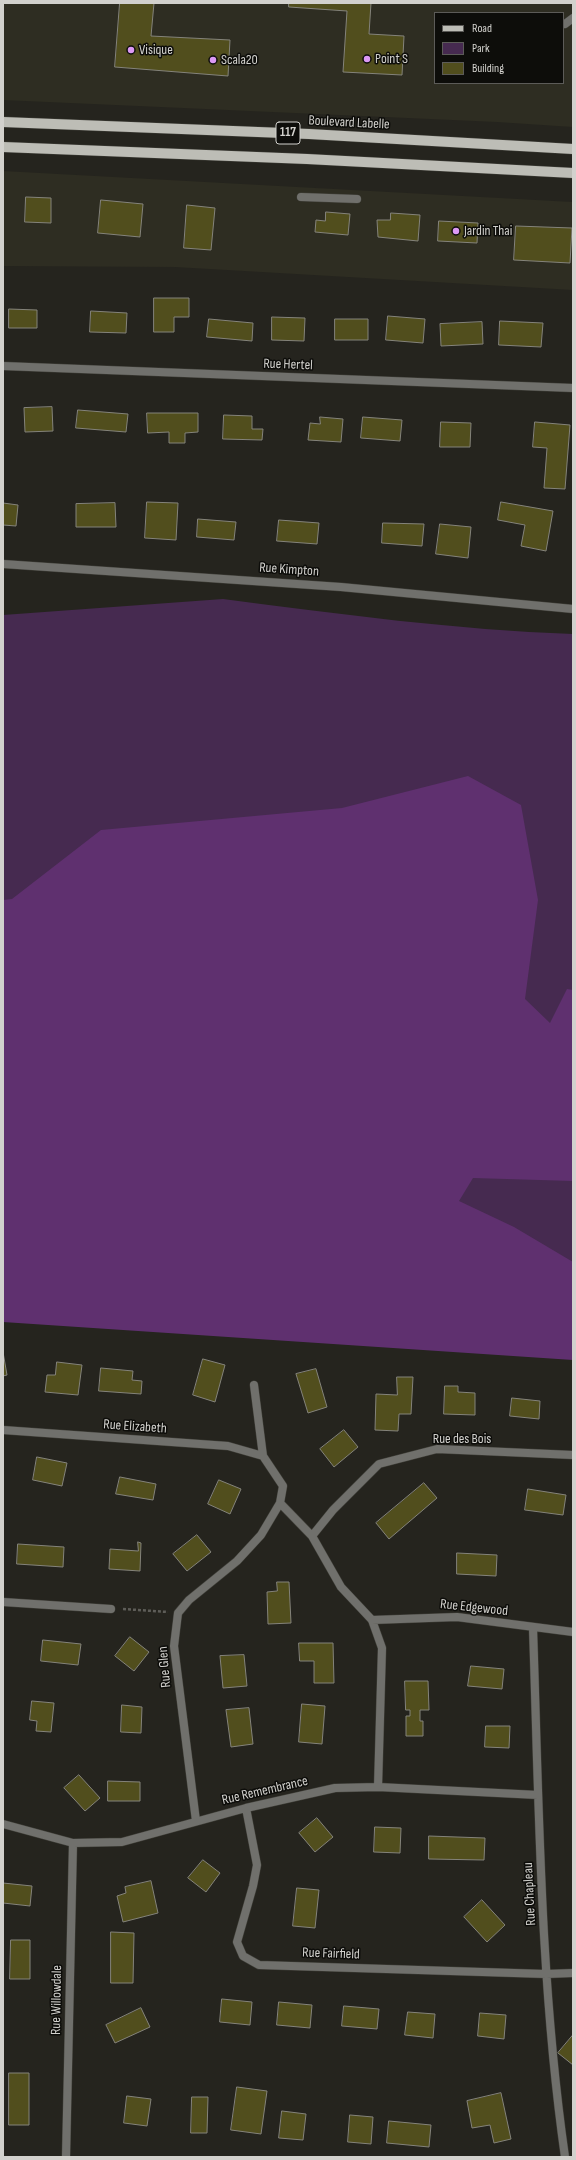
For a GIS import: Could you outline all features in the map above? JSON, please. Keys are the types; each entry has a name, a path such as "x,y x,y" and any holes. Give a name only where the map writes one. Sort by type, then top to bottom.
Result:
{"main road":[{"name":"Boulevard Labelle","path":"3,122 316,135 573,149"},
{"name":"117","path":"3,147 314,159 573,173"}],"street":[{"path":"566,24 573,18"},
{"path":"301,197 357,199"},
{"name":"Rue Hertel","path":"3,366 573,388"},
{"name":"Rue Kimpton","path":"3,564 354,588 573,609"},
{"path":"178,1613 189,1600 237,1561 261,1535 280,1503 283,1486 263,1456 254,1384"},
{"name":"Rue Elizabeth","path":"3,1430 228,1446 263,1456"},
{"name":"Rue des Bois","path":"312,1536 333,1510 379,1464 438,1449 573,1456"},
{"path":"280,1503 312,1536 341,1587 372,1620 382,1648 378,1787"},
{"path":"3,1602 111,1609"},
{"name":"Rue Glen","path":"178,1613 174,1646 196,1821"},
{"name":"Rue Edgewood","path":"372,1620 457,1617 573,1632"},
{"name":"Rue Chapleau","path":"533,1628 538,1795 546,1974 565,2157"},
{"name":"Rue Remembrance","path":"3,1824 73,1843 122,1842 246,1808 335,1788 378,1787 538,1795"},
{"name":"Rue Fairfield","path":"246,1808 257,1865 253,1886 237,1942 243,1956 258,1965 546,1974 573,1973"},
{"name":"Rue Willowdale","path":"66,2157 73,1843"}],"path":[{"path":"111,1609 178,1613"}],"shaded area":[{"path":"3,3 573,3 573,127 497,122 3,100"},
{"path":"3,171 573,202 573,290 175,267 3,266"},
{"path":"468,776 521,805 538,900 525,999 550,1023 567,989 573,990 573,1181 473,1178 459,1201 514,1227 573,1262 573,1360 3,1322 3,900 12,899 101,830 342,808"}],"green space":[{"path":"223,599 354,616 442,625 573,634 573,1328 3,1295 3,615"}],"building":[{"path":"120,3 154,3 151,36 230,40 228,76 115,67"},
{"path":"289,3 371,3 369,34 404,36 402,75 343,72 347,11 289,7"},
{"path":"26,197 51,198 51,223 25,222"},
{"path":"101,200 143,204 140,237 98,233"},
{"path":"187,205 215,208 211,250 184,248"},
{"path":"326,212 350,214 348,235 315,232 316,220 325,221"},
{"path":"391,213 420,215 418,241 378,237 377,220 390,220"},
{"path":"439,221 478,223 477,243 438,241"},
{"path":"516,226 572,228 570,263 514,260"},
{"path":"154,298 189,298 189,317 174,317 174,332 154,332"},
{"path":"9,309 37,310 37,328 9,328"},
{"path":"91,311 127,313 126,333 90,332"},
{"path":"388,316 425,319 423,343 386,340"},
{"path":"272,317 305,318 304,341 272,340"},
{"path":"209,319 253,323 252,341 207,337"},
{"path":"335,319 368,319 368,340 335,340"},
{"path":"500,321 543,323 541,347 499,345"},
{"path":"482,322 483,344 441,346 440,324"},
{"path":"52,407 53,431 25,432 24,408"},
{"path":"78,410 128,414 126,432 76,428"},
{"path":"147,413 198,413 198,432 185,433 185,443 169,443 169,432 148,433"},
{"path":"224,415 252,416 252,429 263,429 262,440 223,439"},
{"path":"320,417 343,419 341,442 308,440 310,423 320,424"},
{"path":"363,417 402,420 400,441 361,438"},
{"path":"441,422 471,423 470,447 440,447"},
{"path":"535,422 570,425 565,489 544,488 547,448 533,447"},
{"path":"147,502 178,503 176,540 145,538"},
{"path":"501,502 553,511 546,551 521,546 525,525 498,520"},
{"path":"3,503 18,505 16,526 3,525"},
{"path":"115,503 116,527 76,527 76,504"},
{"path":"198,519 236,522 234,540 197,537"},
{"path":"279,520 319,523 317,544 277,541"},
{"path":"383,523 424,524 422,546 382,543"},
{"path":"440,524 471,527 468,558 436,554"},
{"path":"3,1352 7,1375 3,1376"},
{"path":"203,1359 225,1365 215,1402 193,1395"},
{"path":"57,1362 82,1365 78,1395 45,1392 47,1375 55,1375"},
{"path":"101,1368 133,1371 132,1380 142,1381 141,1394 99,1391"},
{"path":"316,1369 327,1407 308,1413 296,1374"},
{"path":"397,1377 413,1377 411,1414 399,1414 398,1431 375,1430 376,1394 397,1395"},
{"path":"445,1386 458,1386 458,1392 475,1393 475,1415 444,1414"},
{"path":"512,1398 540,1401 539,1419 510,1416"},
{"path":"344,1430 358,1447 334,1467 320,1449"},
{"path":"37,1457 67,1463 62,1486 33,1480"},
{"path":"120,1477 156,1484 153,1500 116,1494"},
{"path":"219,1480 241,1489 230,1514 208,1504"},
{"path":"424,1483 437,1498 389,1539 376,1523"},
{"path":"528,1489 566,1495 563,1515 525,1510"},
{"path":"197,1535 211,1552 187,1571 173,1554"},
{"path":"138,1542 141,1543 140,1571 109,1569 110,1549 138,1551"},
{"path":"18,1544 64,1547 63,1567 17,1564"},
{"path":"457,1553 497,1555 496,1576 457,1574"},
{"path":"277,1582 289,1582 291,1623 268,1624 267,1592 277,1591"},
{"path":"130,1637 149,1652 134,1671 115,1656"},
{"path":"43,1640 81,1644 78,1665 41,1661"},
{"path":"299,1643 333,1643 334,1683 314,1683 314,1661 300,1661"},
{"path":"244,1655 247,1686 223,1688 220,1656"},
{"path":"471,1666 504,1669 502,1689 468,1686"},
{"path":"405,1681 428,1681 429,1710 420,1710 420,1721 423,1721 423,1736 406,1736 406,1716 410,1716 410,1710 406,1710"},
{"path":"32,1701 54,1703 51,1732 36,1731 37,1721 30,1720"},
{"path":"302,1704 325,1706 322,1744 299,1742"},
{"path":"122,1705 142,1707 141,1733 121,1732"},
{"path":"249,1708 253,1744 231,1747 226,1710"},
{"path":"486,1726 510,1726 509,1748 485,1747"},
{"path":"79,1775 100,1798 85,1811 64,1788"},
{"path":"108,1781 140,1782 140,1801 108,1801"},
{"path":"317,1818 333,1837 315,1852 299,1833"},
{"path":"375,1827 401,1828 400,1853 374,1852"},
{"path":"429,1836 485,1838 484,1860 429,1859"},
{"path":"203,1860 220,1873 206,1892 188,1878"},
{"path":"151,1881 158,1913 123,1922 117,1896 126,1893 125,1887"},
{"path":"3,1883 32,1886 30,1906 3,1903"},
{"path":"297,1888 319,1890 315,1928 293,1926"},
{"path":"482,1900 505,1925 487,1942 464,1917"},
{"path":"111,1932 134,1933 133,1983 111,1983"},
{"path":"11,1940 30,1940 30,1979 10,1979"},
{"path":"222,1999 252,2002 250,2025 220,2022"},
{"path":"279,2002 312,2005 310,2028 277,2025"},
{"path":"344,2006 379,2009 377,2029 342,2026"},
{"path":"141,2008 150,2027 115,2043 106,2025"},
{"path":"408,2012 435,2014 433,2038 405,2035"},
{"path":"480,2013 506,2015 504,2039 478,2036"},
{"path":"573,2035 573,2065 558,2053"},
{"path":"9,2073 29,2073 29,2125 9,2125"},
{"path":"237,2087 267,2091 261,2134 231,2130"},
{"path":"501,2093 511,2139 494,2143 490,2125 472,2128 467,2101"},
{"path":"127,2096 151,2099 147,2126 124,2123"},
{"path":"192,2097 208,2097 207,2133 191,2133"},
{"path":"282,2111 306,2114 303,2140 279,2138"},
{"path":"350,2115 373,2117 371,2144 348,2142"},
{"path":"389,2121 431,2125 429,2147 387,2143"}],"place":[{"name":"Visique","path":"131,50"},
{"name":"Point S","path":"367,59"},
{"name":"Scala20","path":"213,60"},
{"name":"Jardin Thai","path":"456,231"}]}
